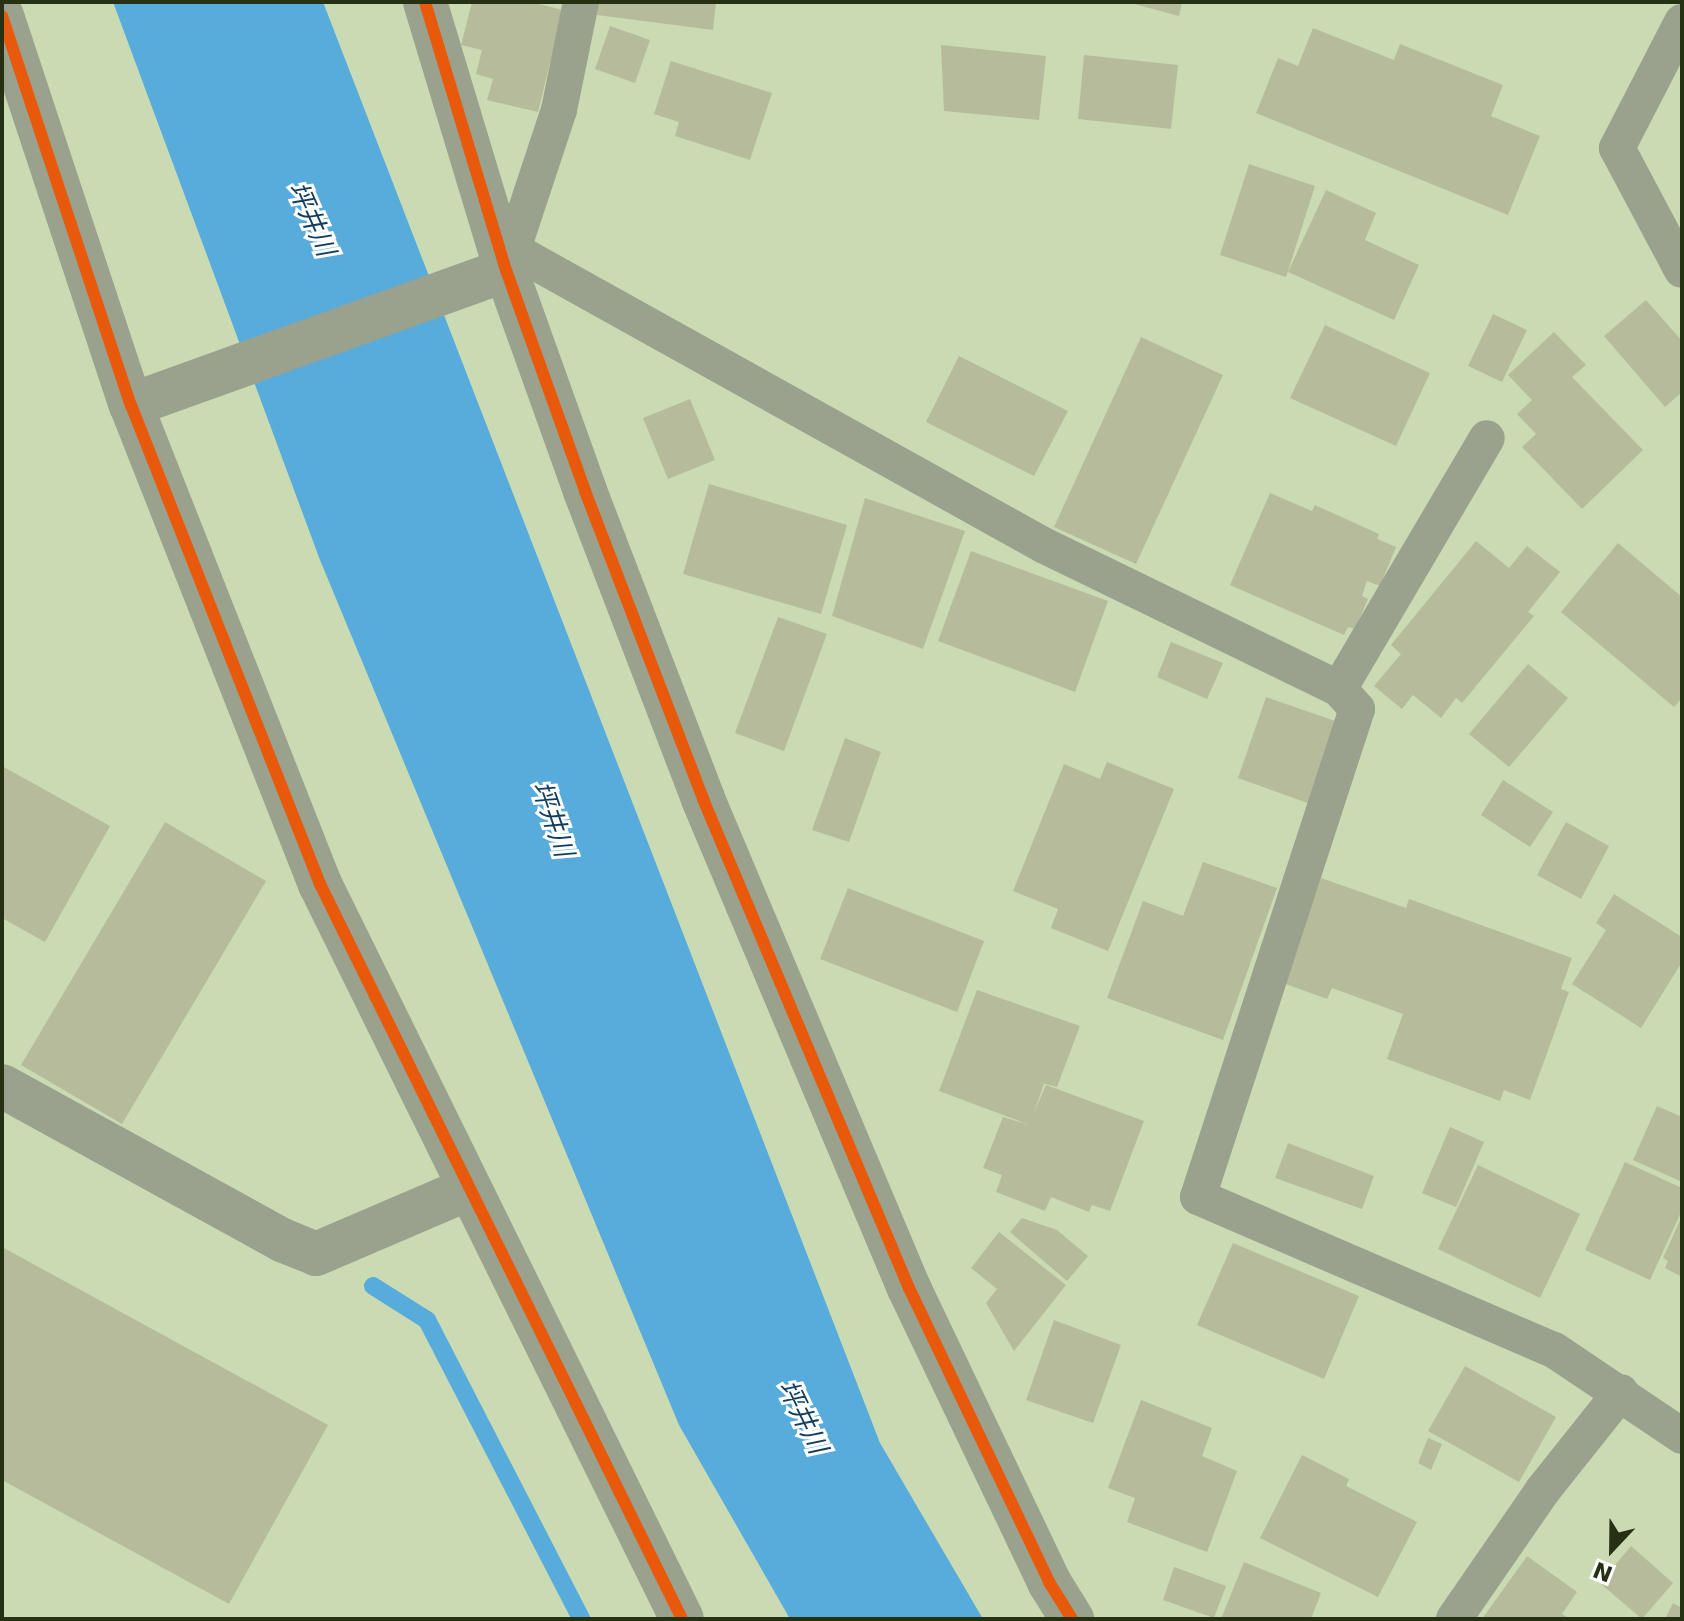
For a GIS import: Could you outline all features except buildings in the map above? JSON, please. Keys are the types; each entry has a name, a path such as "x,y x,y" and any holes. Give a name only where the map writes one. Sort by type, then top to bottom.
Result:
{"street":[{"path":"425,2 496,268 709,813 909,1288 1049,1582 1072,1619"},
{"path":"2,16 13,74 144,400 320,884 682,1619"},
{"path":"144,400 496,268"},
{"path":"2,1086 282,1240 316,1254 468,1189"}],"lane":[{"path":"581,2 559,110 496,268 1043,545 1339,689 1357,709 1198,1197 1554,1350 1621,1392 1682,1436"},
{"path":"1682,22 1617,148 1682,270"},
{"path":"1339,689 1487,438"},
{"path":"1454,1619 1543,1490 1621,1392"}],"water":[{"name":"坪井川","path":"113,2 323,2 880,1443 983,1619 790,1619 679,1425 320,560"}],"waterway":[{"path":"373,1286 427,1320 581,1619"}],"cycle path":[{"path":"425,2 506,270 585,491 703,799 909,1288 1049,1582 1072,1619"},
{"path":"2,16 131,405 320,884 682,1619"}]}
